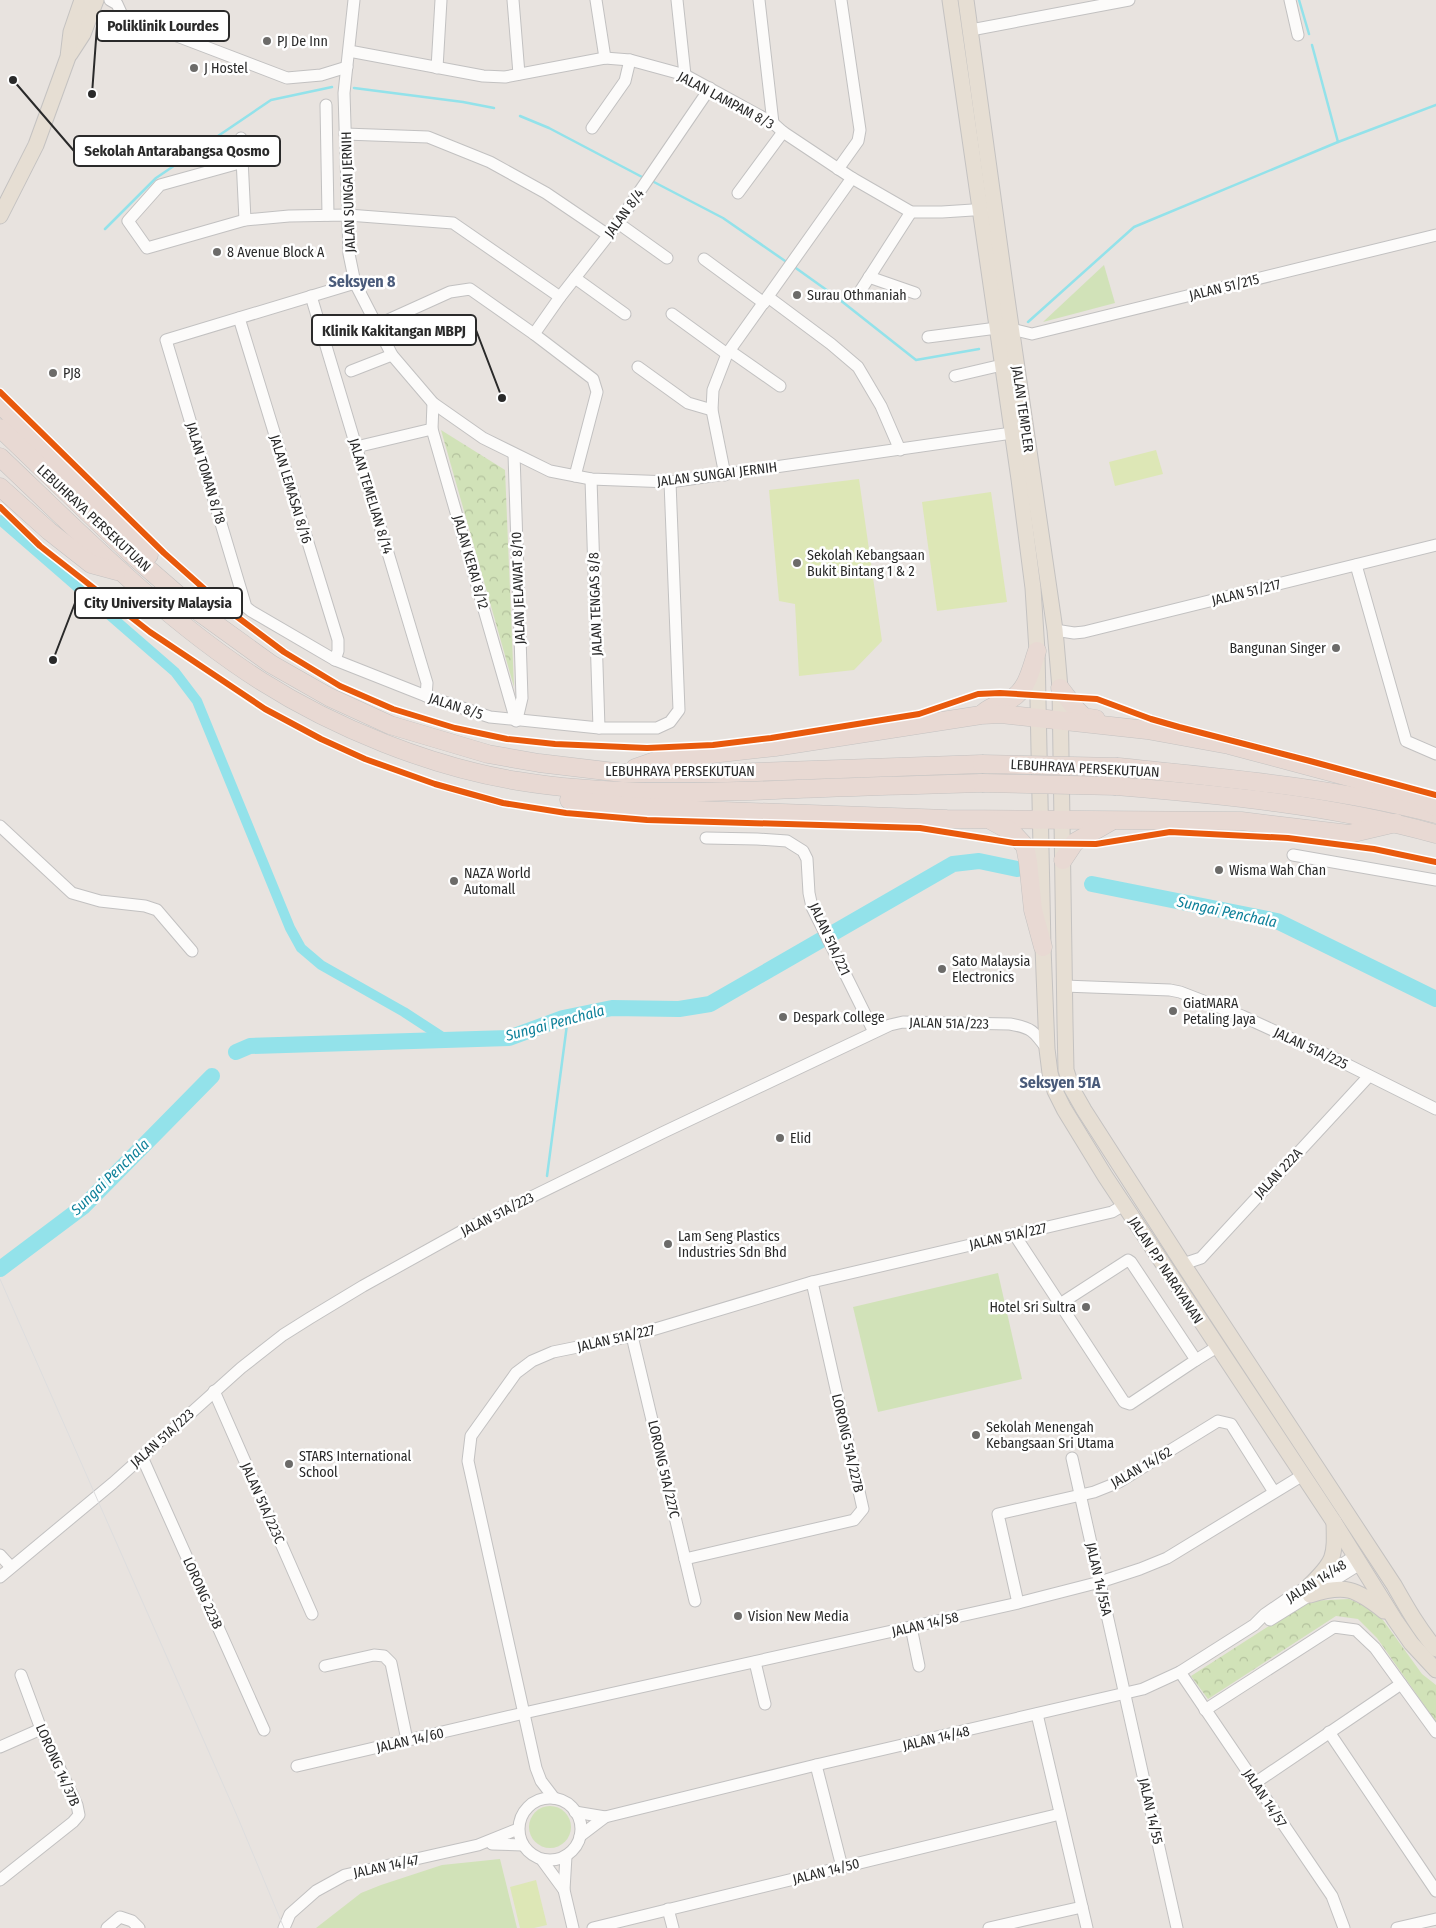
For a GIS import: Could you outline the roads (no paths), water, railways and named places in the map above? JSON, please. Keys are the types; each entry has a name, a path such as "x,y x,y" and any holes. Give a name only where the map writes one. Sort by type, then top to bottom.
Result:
{"highway":[{"path":"0,404 69,472 140,547 172,575 192,607"},
{"name":"LEBUHRAYA PERSEKUTUAN","path":"0,428 130,554 192,607 271,664 329,697 390,725 456,746 538,764 623,773 727,772 982,764 1118,767 1327,791 1372,798 1436,814"},
{"name":"LEBUHRAYA PERSEKUTUAN","path":"0,457 120,571 182,623 239,666 298,703 384,743 454,766 502,778 568,788 626,792 738,791 982,782 1116,786 1248,798 1310,807 1396,823 1436,834"},
{"path":"0,487 49,531 91,564 120,571"},
{"path":"981,715 991,706 1011,699 1018,694 1027,681 1037,651"},
{"path":"1060,688 1076,709 1084,716 1229,745 1420,796 1436,807"},
{"path":"623,773 658,760 775,747 981,715 1001,714 1038,717 1147,730"},
{"path":"502,778 525,793 627,806 825,815 1040,820 1241,821 1350,834 1396,823"},
{"path":"990,819 1012,832 1025,846 1033,910 1043,947"},
{"path":"1063,860 1075,842 1112,820"}],"main road":[{"path":"68,57 71,32 82,0"},
{"path":"0,216 36,145 68,57 83,34 96,0"},
{"name":"JALAN TEMPLER","path":"950,0 987,209 1019,432 1056,630 1060,688 1062,820"},
{"name":"JALAN TEMPLER","path":"966,0 971,30 987,209"},
{"name":"JALAN TEMPLER","path":"1004,328 1002,365 1019,432 1033,588 1037,651 1040,820"},
{"name":"JALAN P.P NARAYANAN","path":"1040,820 1047,1049 1050,1073 1061,1103 1124,1205 1217,1347 1360,1558 1395,1620 1411,1643 1436,1670"},
{"name":"JALAN P.P NARAYANAN","path":"1062,820 1066,1070 1072,1089 1183,1264 1394,1585 1411,1616 1436,1649"},
{"path":"1349,1518 1363,1545 1360,1558 1371,1560 1398,1602 1411,1616"},
{"path":"1309,1590 1332,1561 1334,1553 1334,1522"},
{"path":"1309,1590 1346,1589 1368,1598 1395,1620"}],"street":[{"path":"110,0 117,4 122,15 287,78 321,74 347,67"},
{"name":"JALAN SUNGAI JERNIH","path":"354,0 344,93 350,254 355,283 392,355 433,403 483,438 550,471 592,479 670,482 1019,432"},
{"path":"437,68 440,0"},
{"path":"513,0 519,74"},
{"path":"596,0 605,58"},
{"path":"677,0 685,75"},
{"path":"758,0 773,123"},
{"path":"838,169 858,141 860,130 841,0"},
{"path":"971,30 1129,0"},
{"path":"1290,0 1298,35"},
{"name":"JALAN LAMPAM 8/3","path":"348,51 483,76 505,77 605,58 630,60 685,75 773,123 783,132 838,169 911,212"},
{"path":"592,128 625,81 630,60"},
{"name":"JALAN 8/4","path":"534,334 560,297 618,223 710,88"},
{"path":"326,105 328,215"},
{"path":"738,193 783,132"},
{"path":"346,134 428,137 490,162 546,193 608,235"},
{"path":"242,138 246,220"},
{"path":"243,162 160,185 128,221 148,248 246,220 288,216 348,215 453,223 560,297"},
{"path":"725,475 712,410 714,390 729,353 852,178"},
{"path":"859,293 911,212 987,209"},
{"path":"618,223 667,258"},
{"name":"JALAN 51/215","path":"928,337 1004,328 1032,334 1436,235"},
{"path":"704,259 831,344 858,367 881,406 900,450"},
{"path":"869,277 915,293"},
{"path":"575,278 625,314"},
{"path":"240,318 355,283"},
{"path":"377,326 450,292 470,289 534,334 593,379 597,392 575,476"},
{"name":"JALAN TEMELIAN 8/14","path":"311,296 427,683 426,696"},
{"path":"672,314 780,386"},
{"name":"JALAN TOMAN 8/18","path":"240,318 166,340 246,607"},
{"name":"JALAN LEMASAI 8/16","path":"240,318 338,640 338,651 335,660"},
{"path":"351,371 392,355"},
{"path":"955,376 1002,365"},
{"path":"638,367 688,403 712,410"},
{"name":"JALAN KERAI 8/12","path":"433,403 432,429 516,721"},
{"path":"356,447 432,429"},
{"name":"JALAN JELAWAT 8/10","path":"514,454 522,698 516,721"},
{"name":"JALAN TENGAS 8/8","path":"592,479 599,728"},
{"name":"JALAN 8/5","path":"246,607 251,612 335,660 426,696 490,718 599,728 657,728 670,722 679,710 670,482"},
{"name":"JALAN 51/217","path":"1056,630 1074,634 1084,632 1436,545"},
{"path":"1356,565 1406,741 1436,754"},
{"path":"0,826 72,893 100,901 145,906 157,910 192,951"},
{"name":"JALAN 51A/221","path":"706,838 787,841 803,851 807,859 809,893 816,916 874,1032"},
{"path":"1294,855 1436,880"},
{"name":"JALAN 51A/225","path":"1064,986 1176,991 1242,1016 1436,1109"},
{"name":"JALAN 51A/223","path":"0,1577 142,1457 252,1359 283,1335 410,1259 536,1194 874,1032 903,1022 1010,1024 1027,1027 1038,1035 1047,1049"},
{"name":"JALAN 222A","path":"1183,1264 1200,1258 1369,1076"},
{"name":"JALAN 51A/227","path":"554,1798 541,1781 536,1768 468,1461 471,1436 516,1373 532,1361 553,1352 632,1336 812,1282 1112,1212 1124,1205"},
{"path":"1014,1234 1124,1402 1130,1404 1217,1347"},
{"path":"1060,1304 1128,1260 1132,1262 1196,1360"},
{"name":"LORONG 51A/227B","path":"685,1559 854,1520 863,1509 812,1282"},
{"name":"LORONG 51A/227C","path":"632,1336 695,1602"},
{"name":"JALAN 51A/223C","path":"214,1392 312,1614"},
{"name":"JALAN 14/62","path":"1018,1603 998,1514 1094,1492 1119,1482 1218,1421 1231,1424 1274,1492"},
{"name":"LORONG 223B","path":"142,1457 264,1730"},
{"name":"JALAN 14/55A","path":"1072,1461 1125,1694"},
{"name":"JALAN 14/58","path":"524,1713 1018,1603 1100,1582 1167,1558 1303,1475"},
{"path":"0,1555 11,1567"},
{"name":"JALAN 14/48","path":"580,1836 605,1817 816,1765 1125,1694 1157,1683 1180,1672 1254,1625 1265,1614 1309,1590 1360,1558"},
{"path":"911,1627 919,1666"},
{"path":"1206,1710 1334,1627 1356,1630 1375,1648 1436,1732"},
{"path":"325,1666 374,1655 384,1656 390,1663 407,1740"},
{"path":"755,1662 765,1704"},
{"name":"JALAN 14/57","path":"1180,1672 1332,1896 1344,1928"},
{"name":"LORONG 14/37B","path":"0,1880 73,1822 79,1815 77,1805 41,1729 21,1675"},
{"path":"1255,1783 1401,1684"},
{"name":"JALAN 14/55","path":"1125,1694 1177,1928"},
{"name":"JALAN 14/60","path":"297,1766 524,1713"},
{"path":"1037,1714 1086,1928"},
{"path":"0,1747 41,1729"},
{"path":"1329,1732 1436,1891"},
{"path":"816,1765 842,1867"},
{"name":"JALAN 51A/227","path":"534,1801 536,1768"},
{"path":"542,1860 555,1860 566,1856 575,1847 580,1836 580,1823 576,1812 563,1800 544,1798 534,1801 523,1813 518,1829 523,1845 531,1854 542,1860 564,1890"},
{"name":"JALAN 14/48","path":"576,1812 605,1817"},
{"name":"JALAN 14/50","path":"593,1928 1060,1814"},
{"name":"JALAN 14/47","path":"478,1846 518,1829"},
{"name":"JALAN 14/47","path":"284,1928 290,1914 316,1891 346,1875 478,1846 523,1845"},
{"path":"566,1856 564,1890 573,1928"},
{"path":"989,1928 1082,1907"},
{"path":"668,1909 673,1928"},
{"path":"107,1928 120,1917 132,1921 138,1928"},
{"path":"1397,1928 1436,1919"}],"waterway":[{"path":"1299,0 1309,34"},
{"path":"1312,45 1338,142"},
{"path":"105,229 156,178 271,100 332,87"},
{"path":"354,88 463,102 494,108"},
{"path":"1028,322 1134,227 1338,142 1436,105"},
{"path":"520,116 549,128 644,178"},
{"path":"652,181 723,218 788,263"},
{"path":"793,266 835,296 916,360 979,349"},
{"path":"0,520 175,672 197,701 290,928 301,948 321,965 404,1012 447,1040"},
{"name":"Sungai Penchala","path":"236,1052 250,1046 509,1038 563,1018 612,1008 679,1009 710,1004 953,864 979,861 1017,869"},
{"name":"Sungai Penchala","path":"1092,884 1277,921 1436,999"},
{"path":"547,1176 568,1017"},
{"name":"Sungai Penchala","path":"0,1269 84,1206 212,1076"}],"tram line":[{"path":"0,1279 238,1818 284,1928"}],"place":[{"name":"PJ De Inn","path":"267,41"},
{"name":"J Hostel","path":"194,68"},
{"name":"Sekolah Antarabangsa Qosmo","path":"13,80"},
{"name":"Poliklinik Lourdes","path":"92,94"},
{"name":"8 Avenue Block A","path":"217,252"},
{"name":"Surau Othmaniah","path":"797,295"},
{"name":"PJ8","path":"53,373"},
{"name":"Klinik Kakitangan MBPJ","path":"502,398"},
{"name":"Sekolah Kebangsaan Bukit Bintang 1 & 2","path":"797,563"},
{"name":"Bangunan Singer","path":"1336,648"},
{"name":"City University Malaysia","path":"53,660"},
{"name":"Wisma Wah Chan","path":"1219,870"},
{"name":"NAZA World Automall","path":"454,881"},
{"name":"Sato Malaysia Electronics","path":"942,969"},
{"name":"GiatMARA Petaling Jaya","path":"1173,1011"},
{"name":"Despark College","path":"783,1017"},
{"name":"Elid","path":"780,1138"},
{"name":"Lam Seng Plastics Industries Sdn Bhd","path":"668,1244"},
{"name":"Hotel Sri Sultra","path":"1086,1307"},
{"name":"Sekolah Menengah Kebangsaan Sri Utama","path":"976,1435"},
{"name":"STARS International School","path":"289,1464"},
{"name":"Vision New Media","path":"738,1616"}],"district":[{"name":"Seksyen 8","path":"362,281"},
{"name":"Seksyen 51A","path":"1060,1082"}]}
